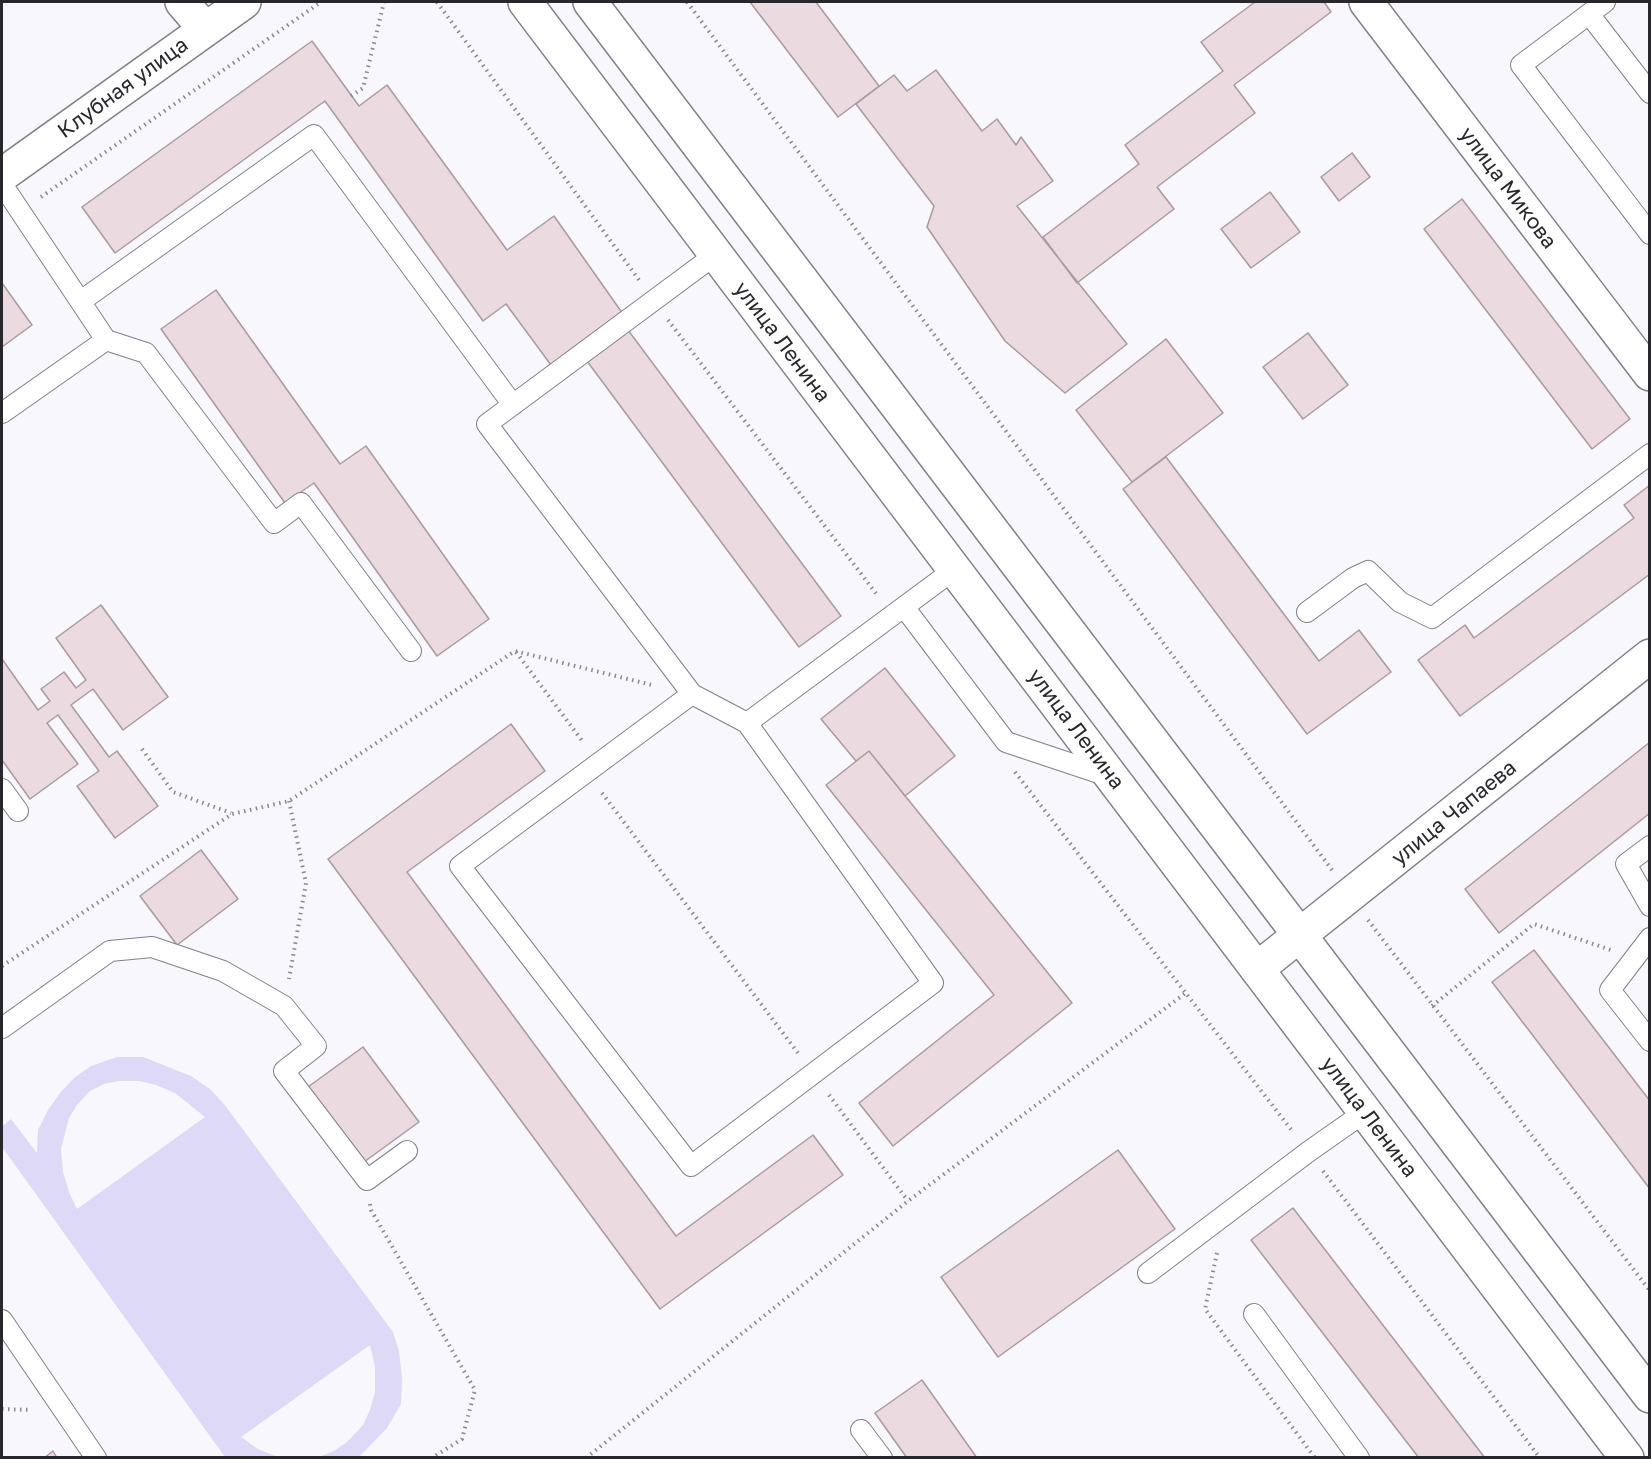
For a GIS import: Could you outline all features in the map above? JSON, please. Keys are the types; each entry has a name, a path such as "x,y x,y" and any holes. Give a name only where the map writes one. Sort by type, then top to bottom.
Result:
{"main road":[{"path":"182,2 205,29"},
{"name":"Клубная улица","path":"2,175 244,2"},
{"name":"улица Ленина","path":"525,2 1627,1458"},
{"path":"590,2 1650,1396"},
{"name":"улица Микова","path":"1366,2 1650,374"},
{"name":"улица Чапаева","path":"1257,969 1650,656"}],"lane":[{"path":"1605,2 1521,65 1650,234"},
{"path":"1589,14 1650,93"},
{"path":"81,301 314,135 513,405"},
{"path":"2,184 106,340 146,353 274,522 301,503 411,651"},
{"path":"693,694 460,866 691,1166 933,983 747,723 693,694 487,424 715,255"},
{"path":"2,413 106,340"},
{"path":"1307,612 1353,578 1368,571 1400,602 1432,618 1650,454"},
{"path":"747,723 955,569"},
{"path":"904,607 1006,742 1112,777"},
{"path":"2,789 18,811"},
{"path":"1650,846 1626,864 1650,906"},
{"path":"1650,938 1610,990 1650,1041"},
{"path":"2,1028 110,951 152,947 223,971 284,1006 316,1046 284,1071 367,1180 407,1151"},
{"path":"1148,1273 1308,1152 1365,1112"},
{"path":"1254,1314 1359,1458"},
{"path":"2,1320 96,1458"},
{"path":"861,1430 882,1458"}],"path":[{"path":"20,212 321,2"},
{"path":"351,96 363,88 384,2"},
{"path":"687,2 1432,1006 1650,1291"},
{"path":"515,651 593,768 908,1201"},
{"path":"2,966 232,814 289,801 515,651 693,694"},
{"path":"142,749 173,792 232,814"},
{"path":"284,1006 306,884 289,801"},
{"path":"1432,1006 1534,924 1635,957"},
{"path":"586,1458 908,1201 1186,992"},
{"path":"367,1180 371,1210 475,1390 462,1439 432,1458"},
{"path":"1205,1309 1316,1458"}],"shaded area":[{"path":"117,1057 143,1057 191,1076 210,1089 224,1104 393,1332 399,1351 402,1378 401,1404 387,1428 359,1457 319,1457 347,1442 363,1425 370,1410 375,1392 375,1367 370,1345 241,1437 258,1449 278,1457 225,1457 2,1147 2,1126 11,1119 37,1153 38,1130 48,1110 74,1078 91,1066","holes":["139,1081 175,1093 205,1117 77,1209 63,1172 61,1149 69,1118 90,1091 104,1084"]}],"building":[{"path":"750,2 816,2 879,86 838,117"},
{"path":"1255,2 1324,2 1331,12 1234,85 1255,113 1157,187 1174,209 1077,283 1043,237 1139,164 1125,145 1223,71 1201,42"},
{"path":"312,41 359,106 387,85 507,250 554,216 623,314 551,365 506,304 483,321 325,101 115,253 82,207"},
{"path":"936,70 982,131 997,119 1016,145 1021,137 1053,181 1017,206 1127,344 1065,393 1005,341 927,227 934,206 856,104 894,75 907,91"},
{"path":"1352,153 1370,177 1339,201 1321,177"},
{"path":"1270,192 1300,232 1251,268 1221,229"},
{"path":"1462,199 1630,419 1592,449 1424,229"},
{"path":"2,283 32,325 2,347"},
{"path":"216,290 340,464 366,446 489,619 437,656 314,483 285,503 161,329"},
{"path":"628,330 841,616 799,647 587,361"},
{"path":"1308,333 1348,385 1303,419 1263,367"},
{"path":"1166,339 1223,413 1132,482 1076,410"},
{"path":"1166,457 1319,661 1359,630 1391,672 1307,734 1123,489"},
{"path":"1650,485 1650,574 1460,716 1418,660 1465,625 1474,638 1634,518 1624,505"},
{"path":"101,605 168,697 123,730 93,689 71,705 109,757 117,751 158,806 115,838 77,786 99,771 58,715 47,723 78,764 30,799 2,760 2,659 38,710 50,701 41,689 64,672 76,688 86,680 56,638"},
{"path":"885,668 955,756 905,796 869,751 856,761 821,719"},
{"path":"511,724 545,771 407,872 676,1236 813,1135 843,1175 660,1309 328,859"},
{"path":"1650,742 1650,813 1499,933 1465,889"},
{"path":"869,751 1072,1003 893,1146 859,1103 994,995 826,785"},
{"path":"201,850 238,899 177,945 140,896"},
{"path":"1534,950 1650,1101 1650,1189 1492,982"},
{"path":"363,1047 419,1122 364,1162 308,1087"},
{"path":"1118,1150 1175,1229 998,1357 941,1277"},
{"path":"1293,1208 1485,1458 1419,1458 1251,1240"},
{"path":"922,1380 977,1458 907,1458 875,1413"},
{"path":"53,1451 57,1458 44,1458"}]}
